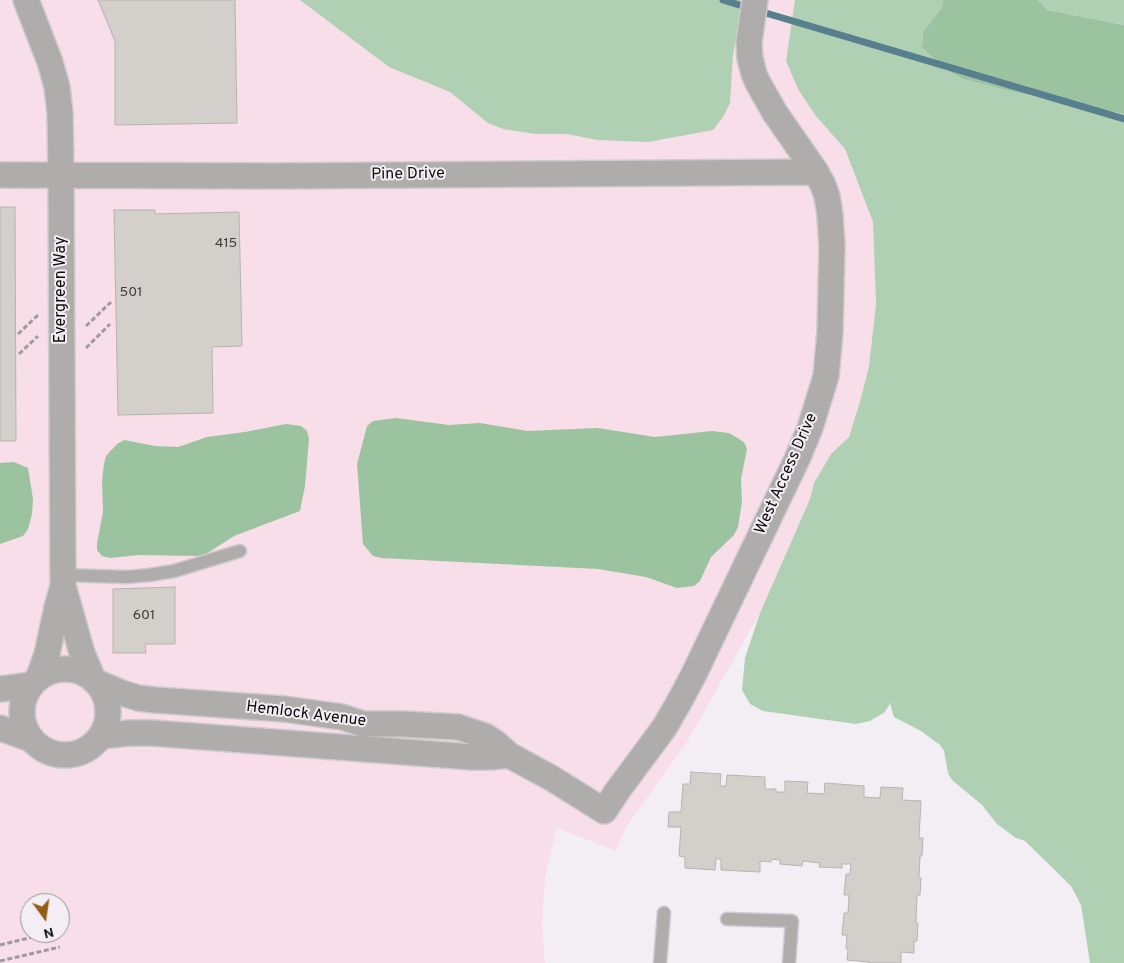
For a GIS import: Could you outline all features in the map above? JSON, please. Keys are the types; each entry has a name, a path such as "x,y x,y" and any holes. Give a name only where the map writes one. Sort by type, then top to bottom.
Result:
{"street":[{"name":"Evergreen Way","path":"26,0 52,68 57,87 60,113 62,174 63,581 82,652 95,680"},
{"name":"West Access Drive","path":"604,811 658,736 678,704 798,457 819,402 826,376 831,312 832,246 827,196 816,172 758,84 750,58 749,35 755,0"},
{"name":"Pine Drive","path":"0,175 277,176 816,172"},
{"name":"Evergreen Way","path":"35,682 47,654 63,581"},
{"path":"62,670 78,672 95,680 106,699 108,714 101,736 90,748 75,754 51,753 32,739 27,732 22,716 24,699 35,682 53,671 62,670"},
{"name":"Hemlock Avenue","path":"95,680 122,693 138,698 284,709 342,717 363,724 458,727 485,736 508,755 553,778 604,811"},
{"path":"0,689 35,682"},
{"path":"0,728 32,739"},
{"name":"Hemlock Avenue","path":"101,736 129,733 158,733 472,757 508,755"}],"lane":[{"path":"63,581 127,577 174,571 240,551"},
{"path":"660,963 664,913"},
{"path":"727,919 792,921 789,963"}],"path":[{"path":"0,946 20,941"},
{"path":"0,961 60,947"}],"shaded area":[{"path":"0,0 795,0 786,61 815,115 845,149 873,222 876,304 869,366 861,398 849,437 831,454 814,483 810,499 760,613 685,745 626,827 616,851 557,828 545,877 542,925 545,963 0,963"}],"green space":[{"path":"300,0 742,0 733,55 730,103 723,117 713,130 648,142 598,140 566,134 535,134 503,129 488,123 450,92 389,67"},
{"path":"795,0 943,0 942,7 923,32 922,48 946,70 962,79 1013,92 1124,114 1124,963 1090,963 1081,905 1071,886 1025,841 1016,838 997,824 982,805 952,780 948,773 944,751 940,745 921,731 894,717 890,703 885,712 870,721 856,724 763,711 750,704 742,690 745,658 760,613 810,499 814,483 831,454 849,437 869,366 876,304 873,222 845,149 815,115 798,89 786,61"},
{"path":"943,0 1038,0 1048,10 1124,25 1124,114 1013,92 962,79 946,70 922,48 923,32 942,7"},
{"path":"1038,0 1124,0 1124,25 1048,10"},
{"path":"396,418 449,425 480,423 528,431 598,428 655,437 712,431 729,433 744,442 747,449 741,479 742,502 738,527 734,535 711,557 700,581 694,586 677,588 646,577 598,569 381,558 373,556 363,544 357,464 367,426 373,421"},
{"path":"286,424 301,426 307,431 309,439 305,486 300,511 234,536 206,554 198,556 138,555 110,558 102,556 97,550 103,512 102,480 104,464 106,456 117,444 124,440 155,446 178,447 207,437"},
{"path":"14,462 28,468 33,499 32,514 28,529 23,536 0,544 0,463"}],"building":[{"path":"98,0 235,0 237,123 115,125 115,41"},
{"path":"0,207 15,207 16,441 0,441"},
{"path":"114,210 155,210 155,214 239,212 242,346 212,347 213,413 118,415"},
{"path":"175,587 175,644 145,644 146,653 113,653 113,589"},
{"path":"691,772 721,774 720,786 726,786 727,775 765,777 765,789 776,789 776,792 785,792 785,781 808,782 807,793 824,794 825,783 864,786 864,797 880,798 881,787 903,788 902,800 921,801 919,838 923,838 922,856 920,856 920,895 917,895 917,941 914,941 914,953 901,952 901,963 869,963 847,960 847,935 842,935 844,913 848,913 849,895 844,895 846,874 850,874 851,864 842,864 842,868 819,867 820,863 803,861 802,866 780,864 780,860 771,859 771,862 760,861 760,872 721,870 721,859 716,859 715,870 685,868 685,857 679,856 681,827 668,827 669,812 681,812 683,784 690,784"}],"waterway":[{"path":"723,0 749,8"},
{"path":"759,11 1124,119"}]}
